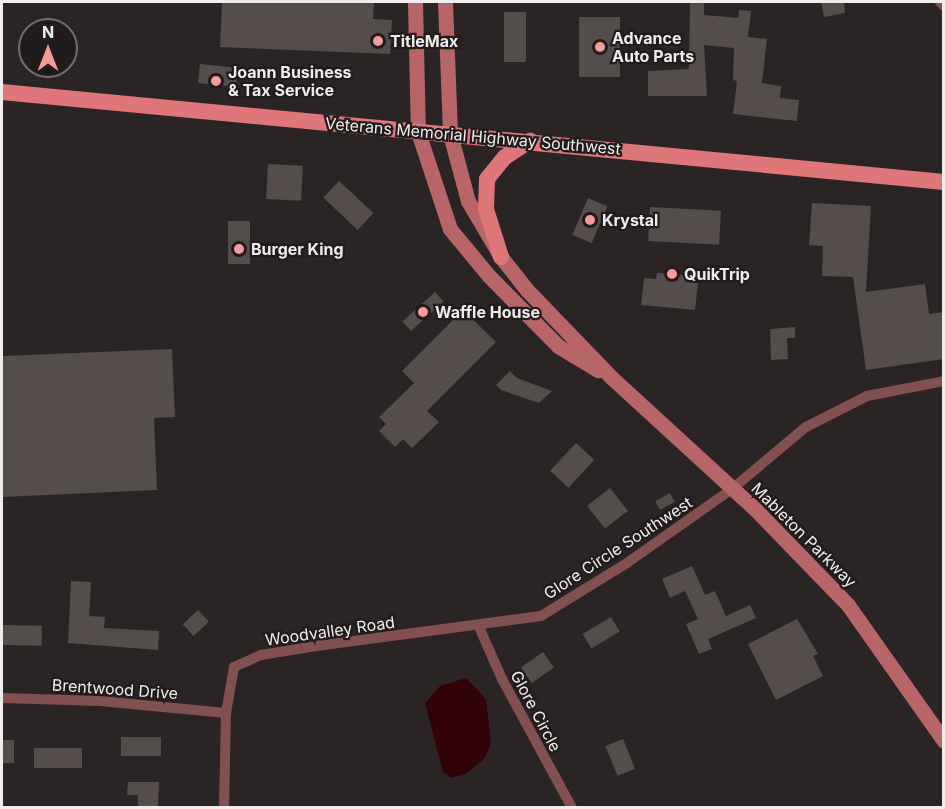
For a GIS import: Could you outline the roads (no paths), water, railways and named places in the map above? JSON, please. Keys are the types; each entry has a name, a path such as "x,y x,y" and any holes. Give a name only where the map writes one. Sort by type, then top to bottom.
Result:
{"main road":[{"name":"Mableton Parkway","path":"415,2 418,132 450,229 489,276 558,346 612,378"},
{"name":"Mableton Parkway","path":"445,2 450,134 468,201 501,257 526,290 612,378 732,489 848,605 944,741"},
{"name":"Veterans Memorial Highway Southwest","path":"2,92 944,182"},
{"path":"501,257 486,209 487,178 505,157 530,141"}],"street":[{"path":"940,2 944,6"},
{"name":"Glore Circle Southwest","path":"479,627 541,616 627,563 732,489 806,427 833,411 867,396 944,381"},
{"name":"Woodvalley Road","path":"226,713 234,667 261,656 479,627"},
{"name":"Glore Circle","path":"479,627 507,689 572,807"},
{"name":"Brentwood Drive","path":"2,698 100,701 226,713"},
{"path":"224,807 226,713"}],"place":[{"name":"TitleMax","path":"378,41"},
{"name":"Advance Auto Parts","path":"600,47"},
{"name":"Joann Business & Tax Service","path":"216,81"},
{"name":"Krystal","path":"590,220"},
{"name":"Burger King","path":"239,249"},
{"name":"QuikTrip","path":"672,274"},
{"name":"Waffle House","path":"423,312"}]}
